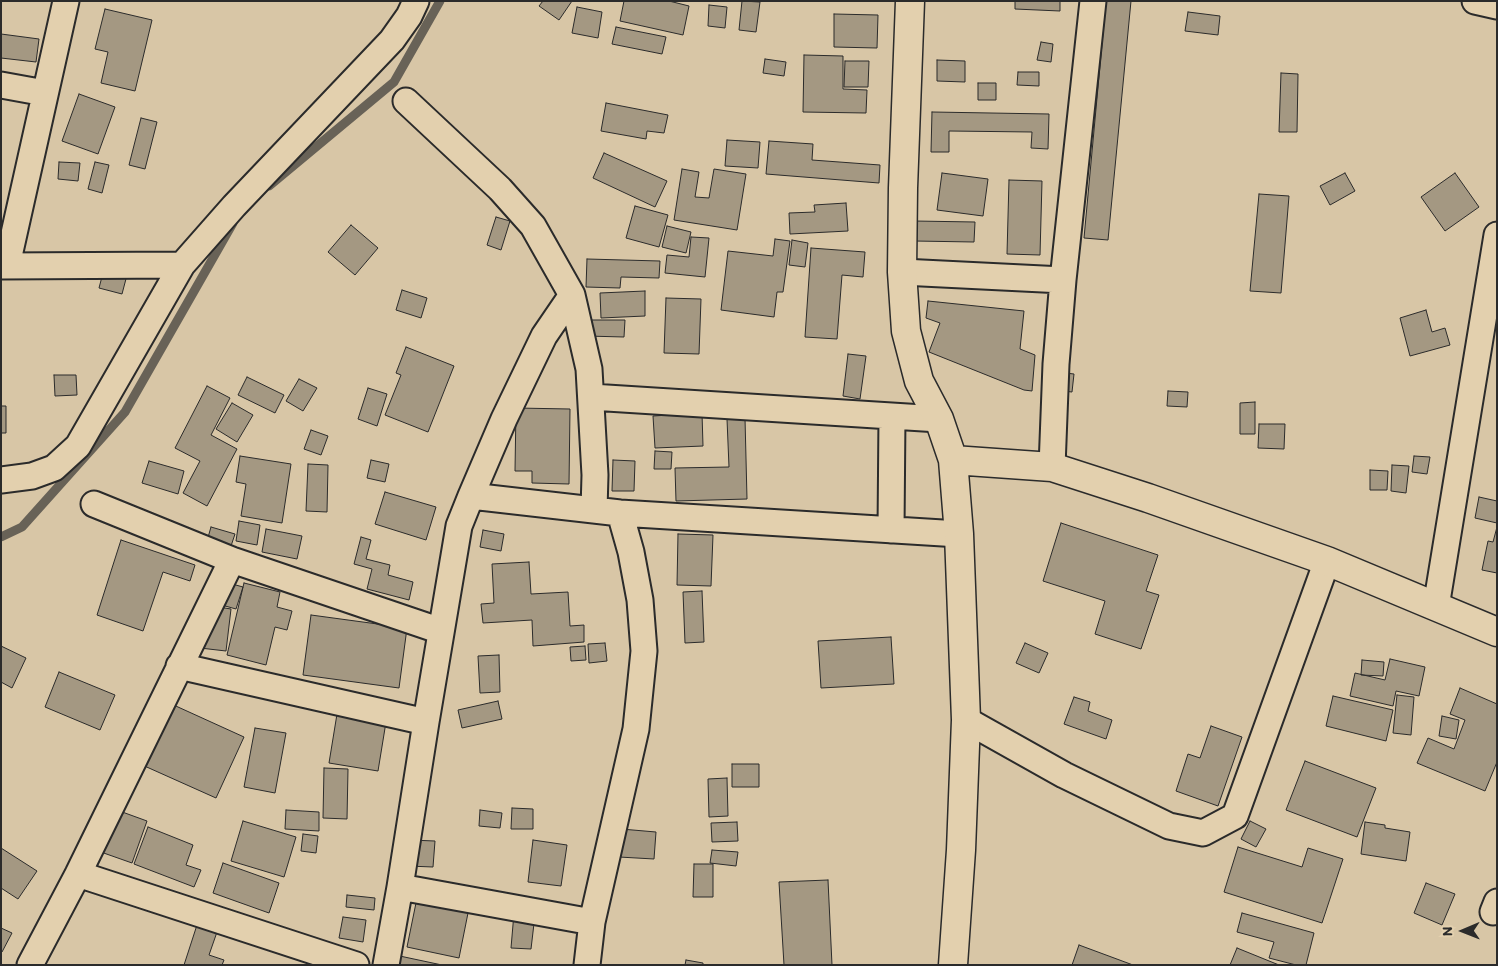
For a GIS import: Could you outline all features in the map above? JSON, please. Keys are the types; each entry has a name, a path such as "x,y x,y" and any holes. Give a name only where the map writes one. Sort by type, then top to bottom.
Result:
{"street":[{"path":"66,1 4,265 182,265"},
{"path":"1,480 32,476 54,468 78,446 182,265 234,206 392,40 409,16 416,1"},
{"path":"910,1 903,188 902,272 906,331 919,381 939,419 953,460 959,534 966,720 962,850 953,965"},
{"path":"1052,467 1056,364 1063,280 1093,1"},
{"path":"1475,1 1497,6"},
{"path":"1,85 45,93"},
{"path":"406,101 500,189 533,226 572,295 589,369 595,475 594,510"},
{"path":"1436,607 1497,235"},
{"path":"902,272 1063,280"},
{"path":"386,965 440,631 459,526 504,418 544,336 572,295"},
{"path":"591,396 939,419"},
{"path":"891,530 892,416"},
{"path":"953,460 1052,467 1148,498 1327,561 1497,632"},
{"path":"471,496 620,513 959,534"},
{"path":"94,504 232,560 440,631"},
{"path":"587,965 592,922 636,729 644,651 640,600 631,552 620,513"},
{"path":"30,965 78,874 232,560"},
{"path":"966,720 1064,775 1169,826 1203,832 1235,816 1327,561"},
{"path":"179,666 426,722"},
{"path":"78,874 356,965"},
{"path":"400,886 592,922"}],"building":[{"path":"543,1 572,1 559,20 539,6"},
{"path":"624,1 669,1 689,6 683,35 620,21"},
{"path":"742,1 760,2 756,32 739,30"},
{"path":"1015,1 1060,1 1060,11 1015,9"},
{"path":"1106,1 1131,1 1108,240 1084,238"},
{"path":"709,5 727,7 725,28 708,26"},
{"path":"577,7 602,12 598,38 572,33"},
{"path":"105,9 152,20 135,91 101,83 108,52 95,49"},
{"path":"1188,12 1220,16 1218,35 1185,31"},
{"path":"834,14 878,15 877,48 834,47"},
{"path":"616,27 666,37 662,54 612,44"},
{"path":"1,34 39,39 36,62 1,58"},
{"path":"1041,42 1053,44 1051,62 1037,60"},
{"path":"804,55 843,56 843,89 867,90 866,113 803,112"},
{"path":"765,59 786,62 784,76 763,73"},
{"path":"937,60 965,61 965,82 937,81"},
{"path":"845,61 869,61 868,87 844,87"},
{"path":"1018,72 1039,72 1039,86 1017,85"},
{"path":"1281,73 1298,74 1297,132 1279,132"},
{"path":"978,83 996,83 996,100 978,100"},
{"path":"79,94 115,107 98,154 62,141"},
{"path":"606,103 668,115 664,133 647,131 646,139 601,131"},
{"path":"932,112 1049,114 1048,149 1031,148 1032,132 949,131 949,152 931,152"},
{"path":"141,118 157,122 145,169 129,165"},
{"path":"727,140 760,142 758,168 725,166"},
{"path":"769,141 813,144 812,160 880,165 879,183 766,174"},
{"path":"604,153 667,181 655,207 593,178"},
{"path":"59,162 80,163 78,181 58,179"},
{"path":"95,162 109,165 102,193 88,189"},
{"path":"682,169 699,172 695,197 709,198 714,169 746,174 737,230 674,220"},
{"path":"942,173 988,179 983,216 937,210"},
{"path":"1345,173 1355,191 1330,205 1320,186"},
{"path":"1455,173 1479,207 1445,231 1421,197"},
{"path":"1009,180 1042,181 1040,255 1007,254"},
{"path":"1259,194 1289,196 1281,293 1250,291"},
{"path":"846,203 848,231 790,234 789,213 815,212 814,205"},
{"path":"635,206 668,215 659,247 626,238"},
{"path":"496,217 510,221 501,250 487,245"},
{"path":"914,221 975,222 974,242 914,241"},
{"path":"351,225 378,248 355,275 328,252"},
{"path":"667,226 691,232 686,253 662,247"},
{"path":"691,237 709,238 705,277 665,273 667,255 689,257"},
{"path":"775,239 790,241 783,292 777,292 774,317 721,310 728,251 773,256"},
{"path":"792,240 808,243 805,267 789,265"},
{"path":"811,248 865,252 863,277 842,275 837,339 805,337"},
{"path":"587,259 660,261 659,278 621,277 620,288 586,287"},
{"path":"104,269 127,275 122,294 99,288"},
{"path":"402,290 427,298 421,318 396,310"},
{"path":"645,291 645,316 601,318 600,293"},
{"path":"666,298 701,299 699,354 664,353"},
{"path":"928,301 1024,311 1020,349 1035,355 1032,391 1024,390 929,352 940,323 926,318"},
{"path":"1426,310 1432,332 1445,328 1450,345 1410,356 1400,318"},
{"path":"587,320 625,320 624,337 586,336"},
{"path":"406,347 454,366 428,432 385,415 401,375 396,373"},
{"path":"848,354 866,356 860,399 843,396"},
{"path":"1057,372 1074,374 1072,392 1054,390"},
{"path":"54,375 76,375 77,395 55,396"},
{"path":"247,377 284,395 275,413 238,395"},
{"path":"299,379 317,388 303,411 286,401"},
{"path":"207,386 230,398 211,435 237,449 207,506 183,493 200,461 175,448"},
{"path":"368,388 387,394 377,426 358,419"},
{"path":"1168,391 1188,392 1187,407 1167,406"},
{"path":"1255,402 1255,434 1240,434 1240,403"},
{"path":"232,403 253,415 237,442 216,429"},
{"path":"1,406 6,406 6,433 1,433"},
{"path":"516,408 570,409 569,484 532,483 532,471 515,471"},
{"path":"702,413 703,446 655,448 653,416"},
{"path":"745,418 747,499 676,501 675,468 729,467 727,419"},
{"path":"1259,424 1285,424 1284,449 1258,448"},
{"path":"311,430 328,436 321,455 304,449"},
{"path":"655,451 672,452 671,469 654,469"},
{"path":"240,456 291,464 282,523 241,516 246,484 236,482"},
{"path":"1414,456 1430,457 1427,474 1412,472"},
{"path":"371,460 389,464 385,482 367,478"},
{"path":"613,460 635,461 634,491 612,491"},
{"path":"149,461 184,471 178,494 142,483"},
{"path":"308,464 328,465 327,512 306,511"},
{"path":"1392,465 1409,466 1406,493 1391,491"},
{"path":"1370,470 1388,471 1387,490 1370,490"},
{"path":"385,492 436,507 426,540 375,524"},
{"path":"1479,497 1497,501 1497,523 1475,518"},
{"path":"239,521 260,525 257,545 236,541"},
{"path":"1061,523 1158,555 1146,591 1159,595 1141,649 1095,634 1105,601 1043,581"},
{"path":"211,527 235,534 230,549 207,541"},
{"path":"1497,527 1497,573 1482,570 1488,541 1493,542"},
{"path":"266,529 302,536 297,559 262,552"},
{"path":"483,530 504,534 501,551 480,547"},
{"path":"678,534 713,535 711,586 677,585"},
{"path":"361,537 371,540 366,559 390,565 388,575 413,582 409,600 367,589 372,569 354,564"},
{"path":"121,540 195,565 190,581 163,572 143,631 97,615"},
{"path":"529,562 531,594 568,592 570,626 584,625 584,642 533,646 532,620 483,623 481,604 494,603 492,564"},
{"path":"225,582 243,587 236,609 218,604"},
{"path":"244,583 280,592 277,607 292,611 287,630 275,627 266,665 227,655"},
{"path":"702,591 704,642 685,643 683,592"},
{"path":"206,605 231,609 226,651 200,648"},
{"path":"311,615 407,628 399,688 303,675"},
{"path":"891,637 894,684 821,688 818,641"},
{"path":"605,643 607,661 589,663 588,644"},
{"path":"1025,643 1048,653 1039,673 1016,663"},
{"path":"1,646 26,658 12,688 1,682"},
{"path":"585,646 586,660 571,661 570,647"},
{"path":"499,655 500,692 480,693 478,656"},
{"path":"1390,659 1425,667 1419,696 1396,691 1393,706 1350,696 1355,673 1385,680"},
{"path":"1362,660 1384,662 1383,676 1361,675"},
{"path":"59,672 115,695 100,730 45,707"},
{"path":"1460,688 1497,704 1497,762 1485,791 1417,763 1428,738 1454,749 1465,720 1450,714"},
{"path":"1397,695 1414,697 1411,735 1393,733"},
{"path":"1333,696 1393,710 1386,741 1326,726"},
{"path":"1074,697 1090,702 1088,711 1112,720 1106,739 1064,724"},
{"path":"498,701 502,719 462,728 458,710"},
{"path":"167,702 244,737 216,798 140,764"},
{"path":"337,714 386,722 378,771 329,763"},
{"path":"1442,716 1459,720 1456,739 1439,736"},
{"path":"1211,726 1242,737 1218,806 1176,791 1188,754 1200,758"},
{"path":"255,728 286,733 275,793 244,787"},
{"path":"1305,761 1376,788 1357,837 1286,810"},
{"path":"732,764 759,764 759,787 732,787"},
{"path":"324,768 348,769 347,819 323,818"},
{"path":"727,778 728,816 709,817 708,779"},
{"path":"512,808 533,809 533,829 511,829"},
{"path":"114,809 147,821 132,863 98,851"},
{"path":"286,810 319,812 319,831 285,829"},
{"path":"480,810 502,813 500,828 479,826"},
{"path":"243,821 296,837 284,877 231,861"},
{"path":"1250,821 1266,829 1256,847 1241,839"},
{"path":"737,822 738,841 712,842 711,823"},
{"path":"1365,822 1385,825 1385,828 1410,832 1406,861 1361,854"},
{"path":"148,827 193,845 186,865 201,870 194,887 134,864"},
{"path":"621,829 656,832 654,859 619,857"},
{"path":"303,834 318,836 316,853 301,851"},
{"path":"410,840 435,841 433,867 408,866"},
{"path":"533,840 567,845 561,886 528,882"},
{"path":"1238,847 1302,867 1308,848 1343,859 1322,923 1224,892"},
{"path":"1,848 37,871 18,899 1,888"},
{"path":"712,850 738,852 736,866 710,863"},
{"path":"223,863 279,883 269,913 213,893"},
{"path":"694,864 713,864 713,897 693,897"},
{"path":"828,880 832,965 784,965 779,882"},
{"path":"1426,883 1455,894 1442,925 1414,913"},
{"path":"347,895 375,898 374,910 346,907"},
{"path":"417,898 469,908 459,958 407,947"},
{"path":"514,913 535,915 531,949 511,948"},
{"path":"1242,913 1314,933 1306,965 1296,965 1269,958 1274,942 1237,932"},
{"path":"343,917 366,920 363,942 339,938"},
{"path":"197,925 217,932 209,955 224,960 222,965 184,965"},
{"path":"1,928 12,933 2,952 1,952"},
{"path":"1079,945 1133,965 1072,965"},
{"path":"1237,948 1279,965 1230,965"},
{"path":"395,955 442,965 393,965"},
{"path":"686,960 703,963 703,965 685,965"}],"waterway":[{"path":"269,186 394,82 440,1"},
{"path":"1,537 22,527 125,412 233,223"}]}
